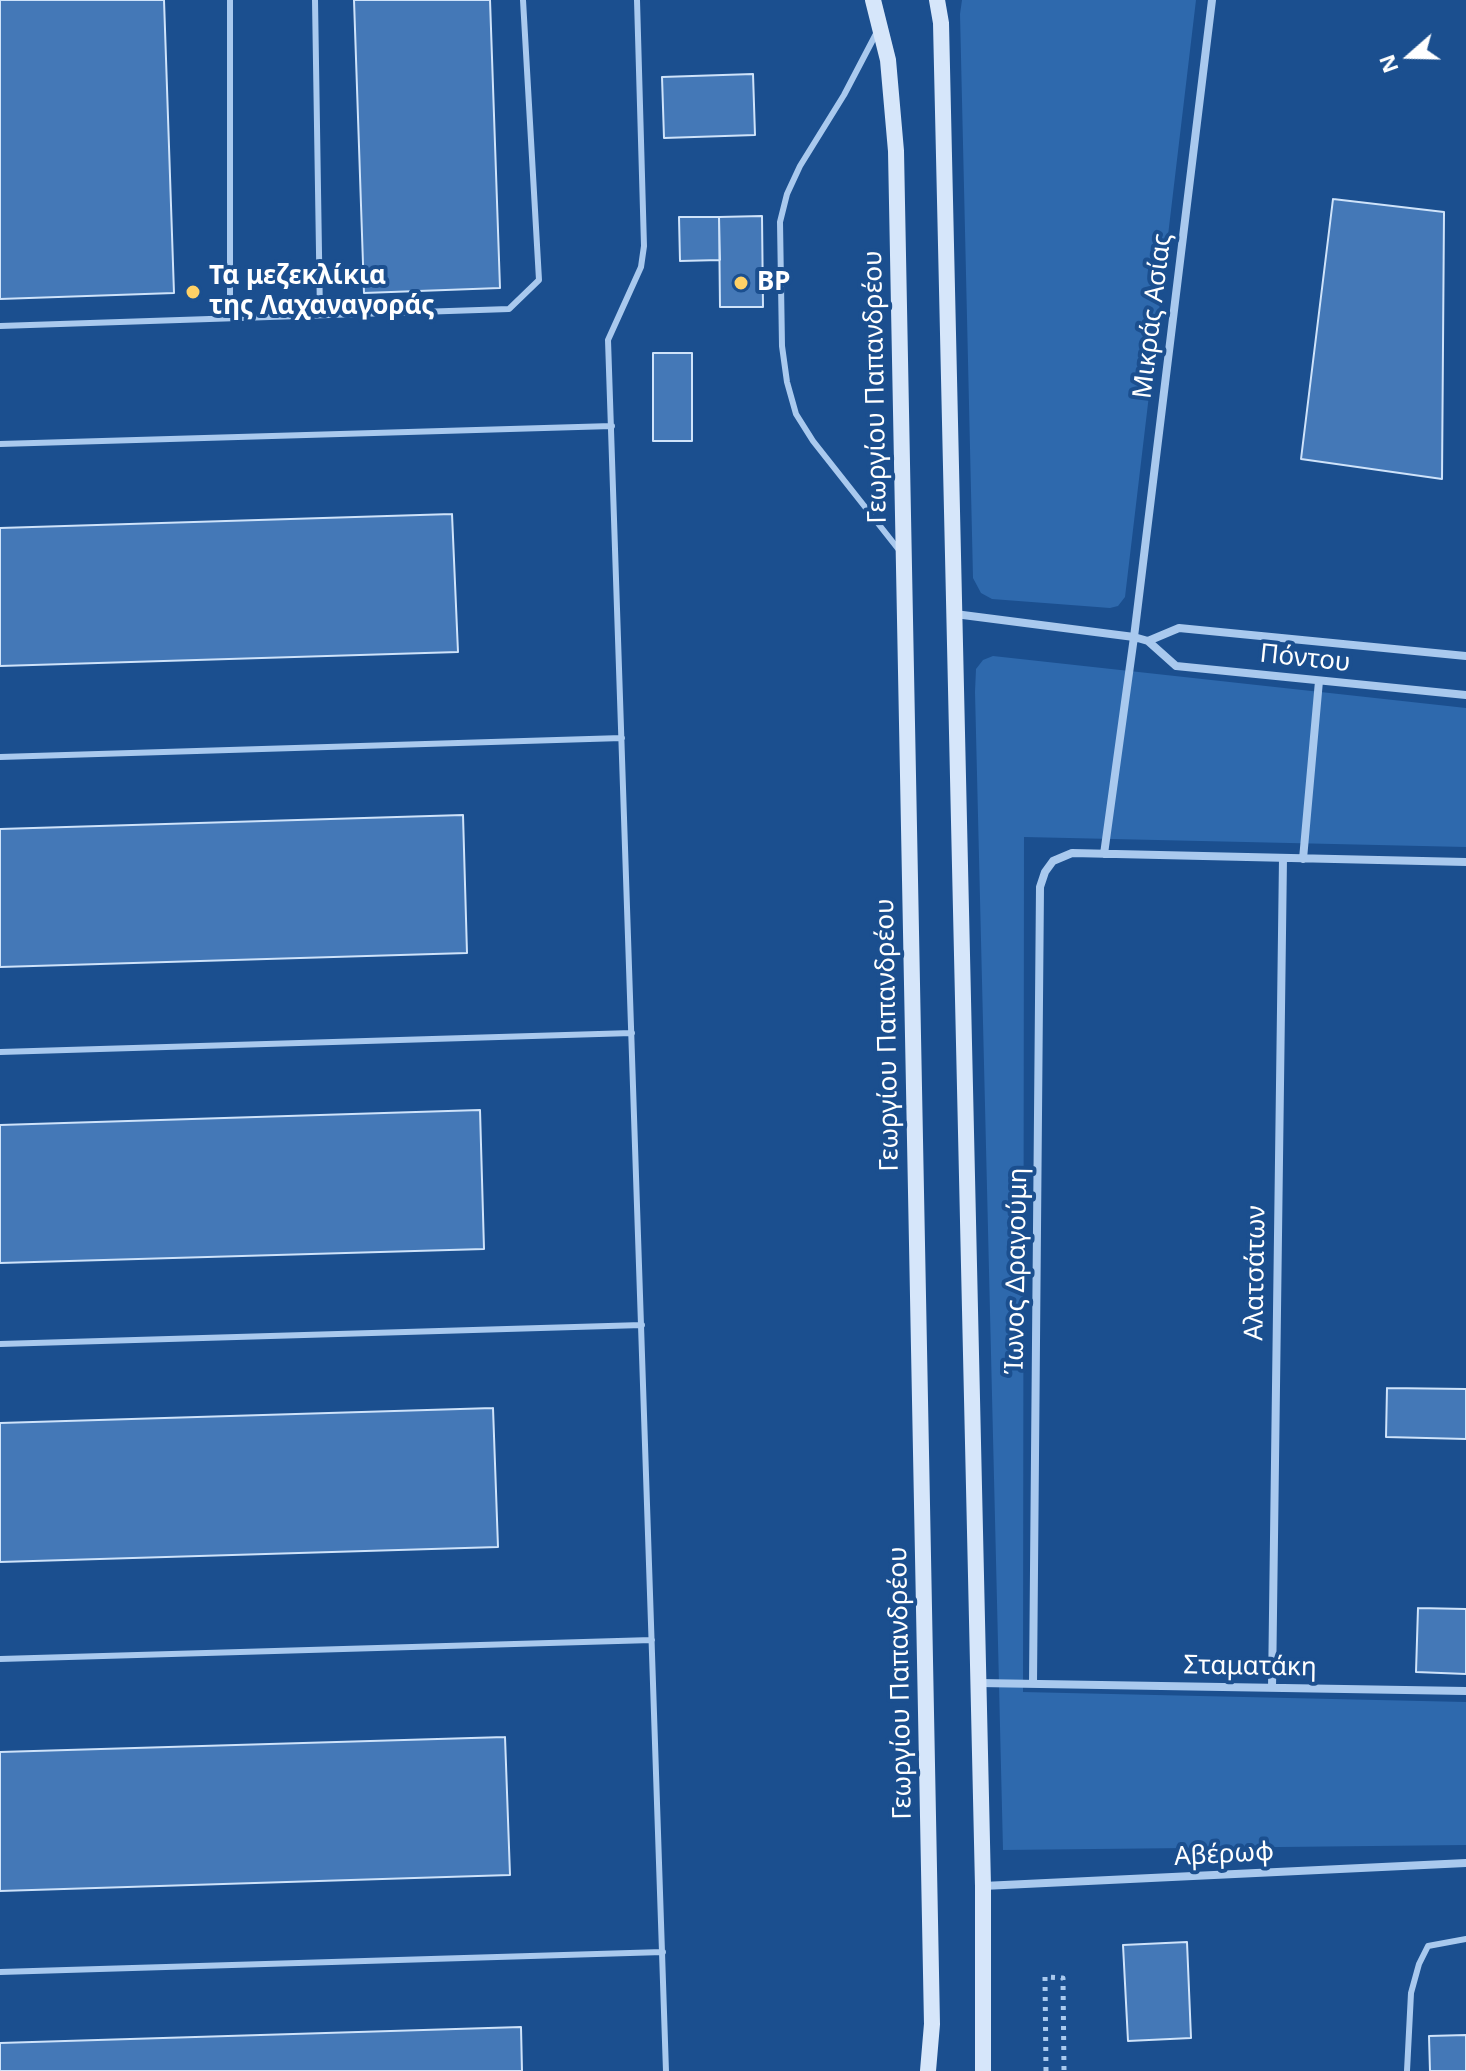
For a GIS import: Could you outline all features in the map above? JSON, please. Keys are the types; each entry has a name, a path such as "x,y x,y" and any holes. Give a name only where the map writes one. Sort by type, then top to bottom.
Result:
{"street":[{"name":"Γεωργίου Παπανδρέου","path":"873,0 888,60 896,151 931,2008 928,2071"},
{"name":"Μικράς Ασίας","path":"1104,854 1134,637 1212,0"},
{"path":"938,1 941,23 983,1886 983,2071"},
{"name":"Πόντου","path":"954,614 1134,637 1148,641 1176,666 1466,695"},
{"name":"Πόντου","path":"1148,641 1179,628 1466,656"},
{"path":"1303,859 1319,681"},
{"name":"Ίωνος Δραγούμη","path":"1033,1683 1040,887 1053,861 1072,853 1104,854"},
{"path":"1104,854 1466,862"},
{"name":"Αλατσάτων","path":"1272,1688 1283,858"},
{"name":"Σταματάκη","path":"978,1683 1466,1691"},
{"name":"Αβέρωφ","path":"983,1886 1466,1863"}],"lane":[{"path":"230,0 230,318"},
{"path":"315,0 320,315"},
{"path":"0,326 509,309 539,280 523,0"},
{"path":"637,0 644,246 641,267 608,340 666,2071"},
{"path":"880,27 787,194 780,222 782,346 796,414 813,441 903,556"},
{"path":"0,444 612,426"},
{"path":"0,757 622,738"},
{"path":"0,1052 632,1033"},
{"path":"0,1344 642,1325"},
{"path":"0,1659 652,1640"},
{"path":"1407,2071 1411,1993 1419,1964 1428,1946 1466,1939"},
{"path":"0,1972 663,1952"}],"path":[{"path":"1046,2071 1045,1977 1063,1978 1064,2071"}],"shaded area":[{"path":"962,0 1196,0 1125,597 1118,606 1110,608 992,599 981,593 973,578"},
{"path":"993,656 1466,708 1466,847 1024,837 1023,1692 1466,1702 1466,1845 1003,1850 975,692 976,669 983,660"}],"building":[{"path":"0,0 164,0 174,293 0,299"},
{"path":"354,0 490,0 500,288 364,293"},
{"path":"753,74 755,135 664,138 662,77"},
{"path":"1333,199 1444,212 1442,479 1301,459"},
{"name":"BP","path":"762,216 763,307 720,307 719,217"},
{"path":"679,217 719,217 720,260 680,261"},
{"path":"653,353 692,353 692,441 653,441"},
{"path":"452,514 458,652 0,666 0,528"},
{"path":"463,815 467,953 0,967 0,829"},
{"path":"480,1110 484,1249 0,1263 0,1125"},
{"path":"1387,1388 1466,1389 1466,1439 1386,1437"},
{"path":"493,1408 498,1547 0,1562 0,1423"},
{"path":"1418,1608 1466,1609 1466,1674 1416,1672"},
{"path":"505,1737 510,1875 0,1891 0,1752"},
{"path":"1187,1942 1191,2038 1128,2041 1123,1945"},
{"path":"521,2027 522,2071 0,2071 0,2043"},
{"path":"1466,2035 1466,2071 1430,2071 1429,2036"}],"place":[{"name":"BP","path":"741,283"},
{"name":"Τα μεζεκλίκια της Λαχαναγοράς","path":"193,292"}]}
